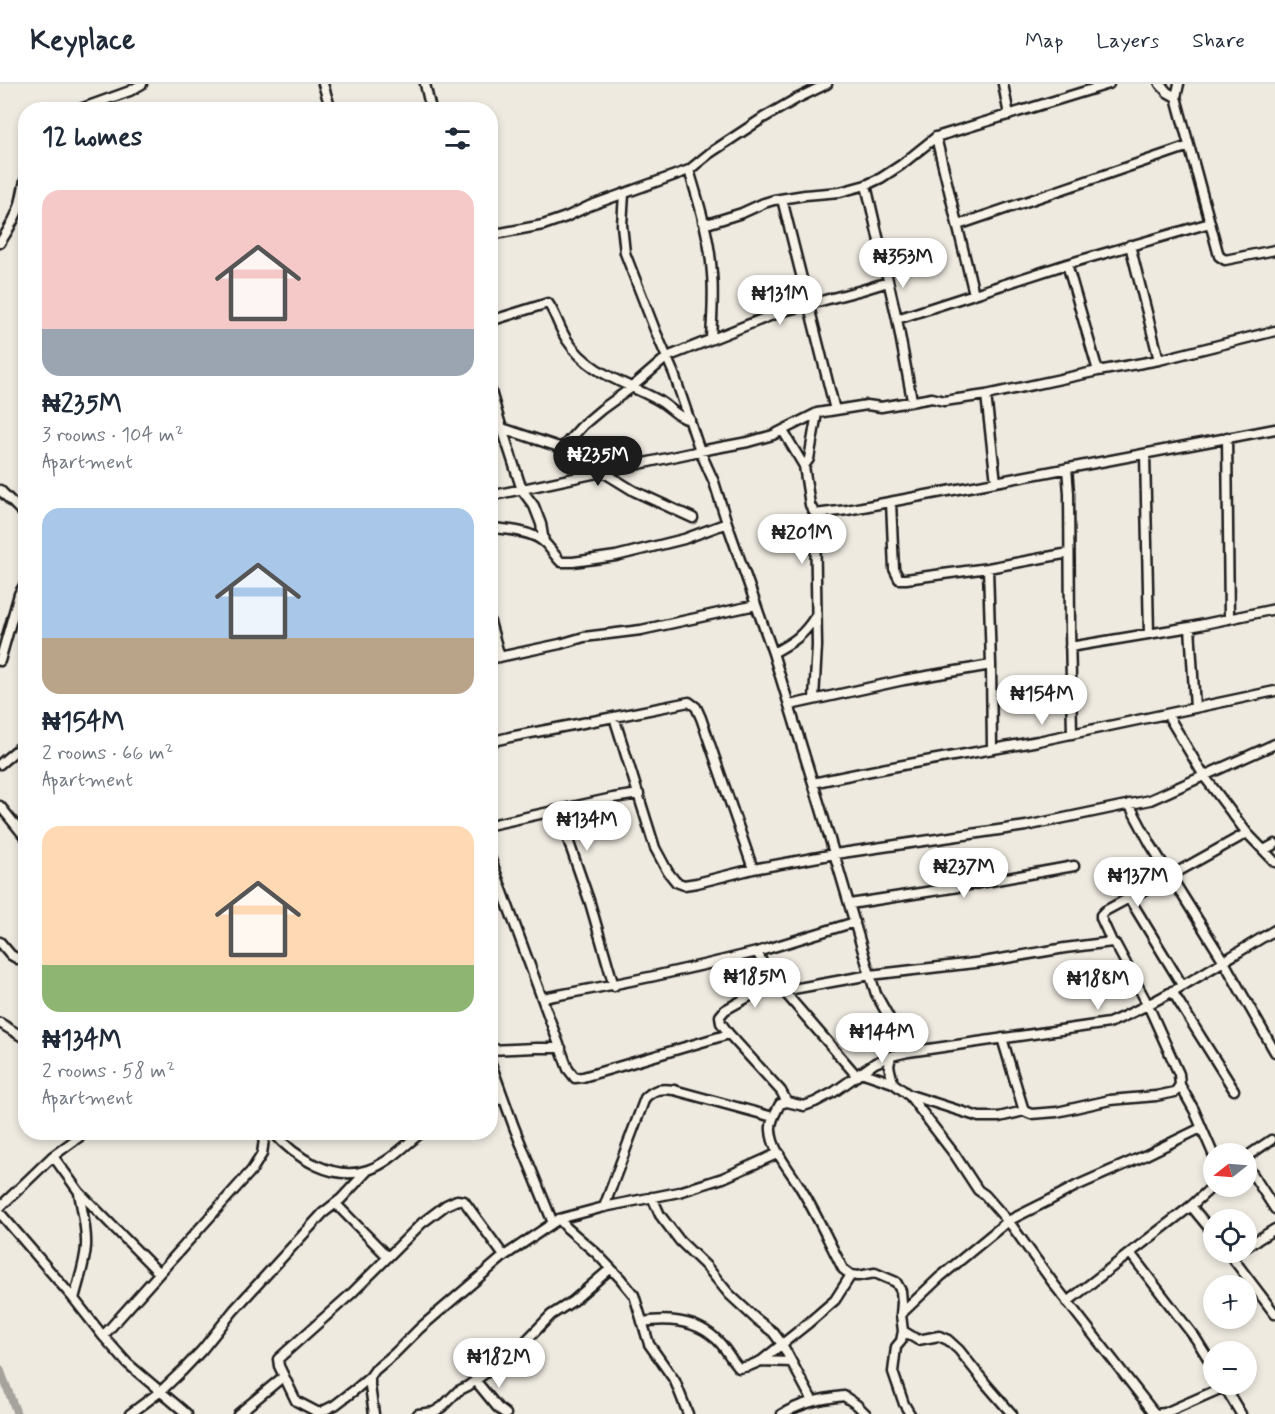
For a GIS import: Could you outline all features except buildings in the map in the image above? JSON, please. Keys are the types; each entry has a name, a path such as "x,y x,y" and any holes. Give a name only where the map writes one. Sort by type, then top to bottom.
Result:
{"street":[{"path":"99,102 142,84"},
{"path":"323,84 328,102"},
{"path":"425,84 429,102"},
{"path":"498,233 543,225 689,170 710,153 763,118 827,84"},
{"path":"1003,84 1009,115"},
{"path":"704,221 710,223 764,203 840,192 866,185 901,165 936,136 1009,115 1083,88 1109,84"},
{"path":"1160,84 1176,97"},
{"path":"1179,84 1176,97 1221,259 1275,250"},
{"path":"936,136 974,294"},
{"path":"958,225 1189,146"},
{"path":"689,170 704,221 712,272 711,339"},
{"path":"866,185 897,319 912,400"},
{"path":"624,194 622,225 625,253 674,374 700,451 714,482 773,653 876,994 908,1052"},
{"path":"782,199 835,410"},
{"path":"0,243 18,210"},
{"path":"897,319 1067,264 1210,223"},
{"path":"1130,245 1159,360"},
{"path":"1067,264 1098,371"},
{"path":"502,428 562,448 583,425 667,357 780,312 888,282"},
{"path":"498,319 548,303 567,341 592,367 659,401 679,416 690,420"},
{"path":"498,494 748,442 783,431 798,421 817,413 867,405 881,407 912,400 932,398 944,401 986,395 1159,360 1275,331"},
{"path":"986,395 996,482"},
{"path":"804,466 809,459 817,413"},
{"path":"498,415 522,490 534,506 541,524 544,542"},
{"path":"815,514 1275,429"},
{"path":"783,431 804,466 810,505 815,514 817,646 814,699"},
{"path":"1227,437 1229,619"},
{"path":"1145,454 1149,634"},
{"path":"1067,468 1072,734"},
{"path":"603,472 634,491 693,518"},
{"path":"0,490 18,508"},
{"path":"891,501 894,569 899,579 988,568 1069,553"},
{"path":"498,529 527,534 544,542 561,562 573,562 615,556 684,539 727,523"},
{"path":"988,568 992,749"},
{"path":"0,661 18,598"},
{"path":"498,657 584,637 641,630 756,605"},
{"path":"1070,647 1190,627 1275,609"},
{"path":"773,653 793,643 808,628 815,616"},
{"path":"1190,627 1195,708"},
{"path":"790,705 904,680 991,665"},
{"path":"813,783 875,769 1138,721 1275,691"},
{"path":"498,740 689,702 696,707 702,718 753,869"},
{"path":"1167,714 1204,776 1247,833 1275,862"},
{"path":"614,717 655,848 668,872 676,882 684,885 835,854 1026,826 1150,800 1275,744"},
{"path":"0,764 18,749"},
{"path":"498,823 639,794"},
{"path":"1129,804 1151,845 1223,960 1275,1052"},
{"path":"0,806 18,828"},
{"path":"558,811 590,903 614,986"},
{"path":"1208,1143 1180,1085 1179,1074 1148,1005 1116,945 1112,942 1101,915 1247,833"},
{"path":"1264,850 1275,844"},
{"path":"850,904 1074,866"},
{"path":"498,878 568,1069 575,1078 729,1034"},
{"path":"1129,898 1182,985"},
{"path":"543,998 682,971 757,952 855,922"},
{"path":"784,1103 804,1106 815,1102 834,1092 875,1063 891,1056 1109,1023 1148,1005 1275,930"},
{"path":"0,942 11,955 18,959"},
{"path":"782,991 870,975 983,962 1112,942"},
{"path":"757,952 768,973 782,991 859,1074 893,1083 909,1095 955,1155 978,1191 985,1195 1008,1221 1067,1302 1155,1414 1164,1413 1204,1395"},
{"path":"775,982 725,1010 720,1016 721,1023 729,1034 781,1091 784,1103"},
{"path":"1172,991 1234,1090"},
{"path":"0,1023 18,1034"},
{"path":"1002,1038 1024,1111"},
{"path":"498,1049 561,1048"},
{"path":"891,1056 889,1066 893,1083"},
{"path":"498,1083 556,1221 596,1253 634,1295 649,1344 675,1381 688,1414"},
{"path":"909,1095 980,1117 999,1117 1024,1111 1031,1114 1056,1112 1110,1100 1156,1096 1175,1092 1180,1085"},
{"path":"604,1207 645,1098 653,1090 674,1089 773,1117"},
{"path":"498,1099 504,1100"},
{"path":"784,1103 773,1117 770,1128 772,1139 801,1188 843,1269 851,1275 858,1276 875,1273 896,1282 901,1291 903,1330 901,1341 896,1347 893,1372 904,1404 910,1414"},
{"path":"901,1315 940,1277 1008,1221 1076,1186 1202,1128"},
{"path":"0,1207 53,1156 75,1140"},
{"path":"103,1336 258,1162 264,1140"},
{"path":"280,1140 298,1157 317,1166 345,1173 368,1170"},
{"path":"130,1414 161,1391 202,1350 234,1310 323,1213 336,1204 368,1170 395,1155 413,1140"},
{"path":"1257,1150 1271,1140"},
{"path":"504,1256 464,1201 457,1200 446,1205 422,1223 315,1328 278,1359 279,1366 296,1401 316,1413 335,1405 370,1377 420,1328 504,1256 556,1221 604,1207 679,1192 723,1178 779,1153"},
{"path":"53,1156 79,1192 159,1273"},
{"path":"1257,1181 1275,1209"},
{"path":"74,1299 86,1245 79,1192"},
{"path":"1067,1302 1203,1195"},
{"path":"652,1197 660,1215 680,1241 707,1267 729,1294 773,1332 782,1344 812,1400"},
{"path":"336,1204 388,1257"},
{"path":"1191,1206 1203,1221"},
{"path":"0,1213 127,1363 187,1414"},
{"path":"1257,1240 1275,1228"},
{"path":"1130,1253 1203,1350"},
{"path":"1239,1263 1275,1314"},
{"path":"418,1414 435,1413 458,1390 468,1386 519,1348 551,1315 581,1295 610,1269"},
{"path":"642,1322 677,1320 696,1326 717,1339 739,1368 749,1366 761,1361 835,1300 851,1275"},
{"path":"903,1330 918,1340 939,1336 948,1340 1012,1414"},
{"path":"761,1361 791,1362"},
{"path":"238,1414 284,1376"},
{"path":"370,1377 374,1414"},
{"path":"475,1380 498,1408 506,1414"},
{"path":"1229,1395 1241,1414"},
{"path":"782,1414 812,1400 844,1396 866,1414"}],"waterway":[{"path":"0,1369 17,1414"}]}
